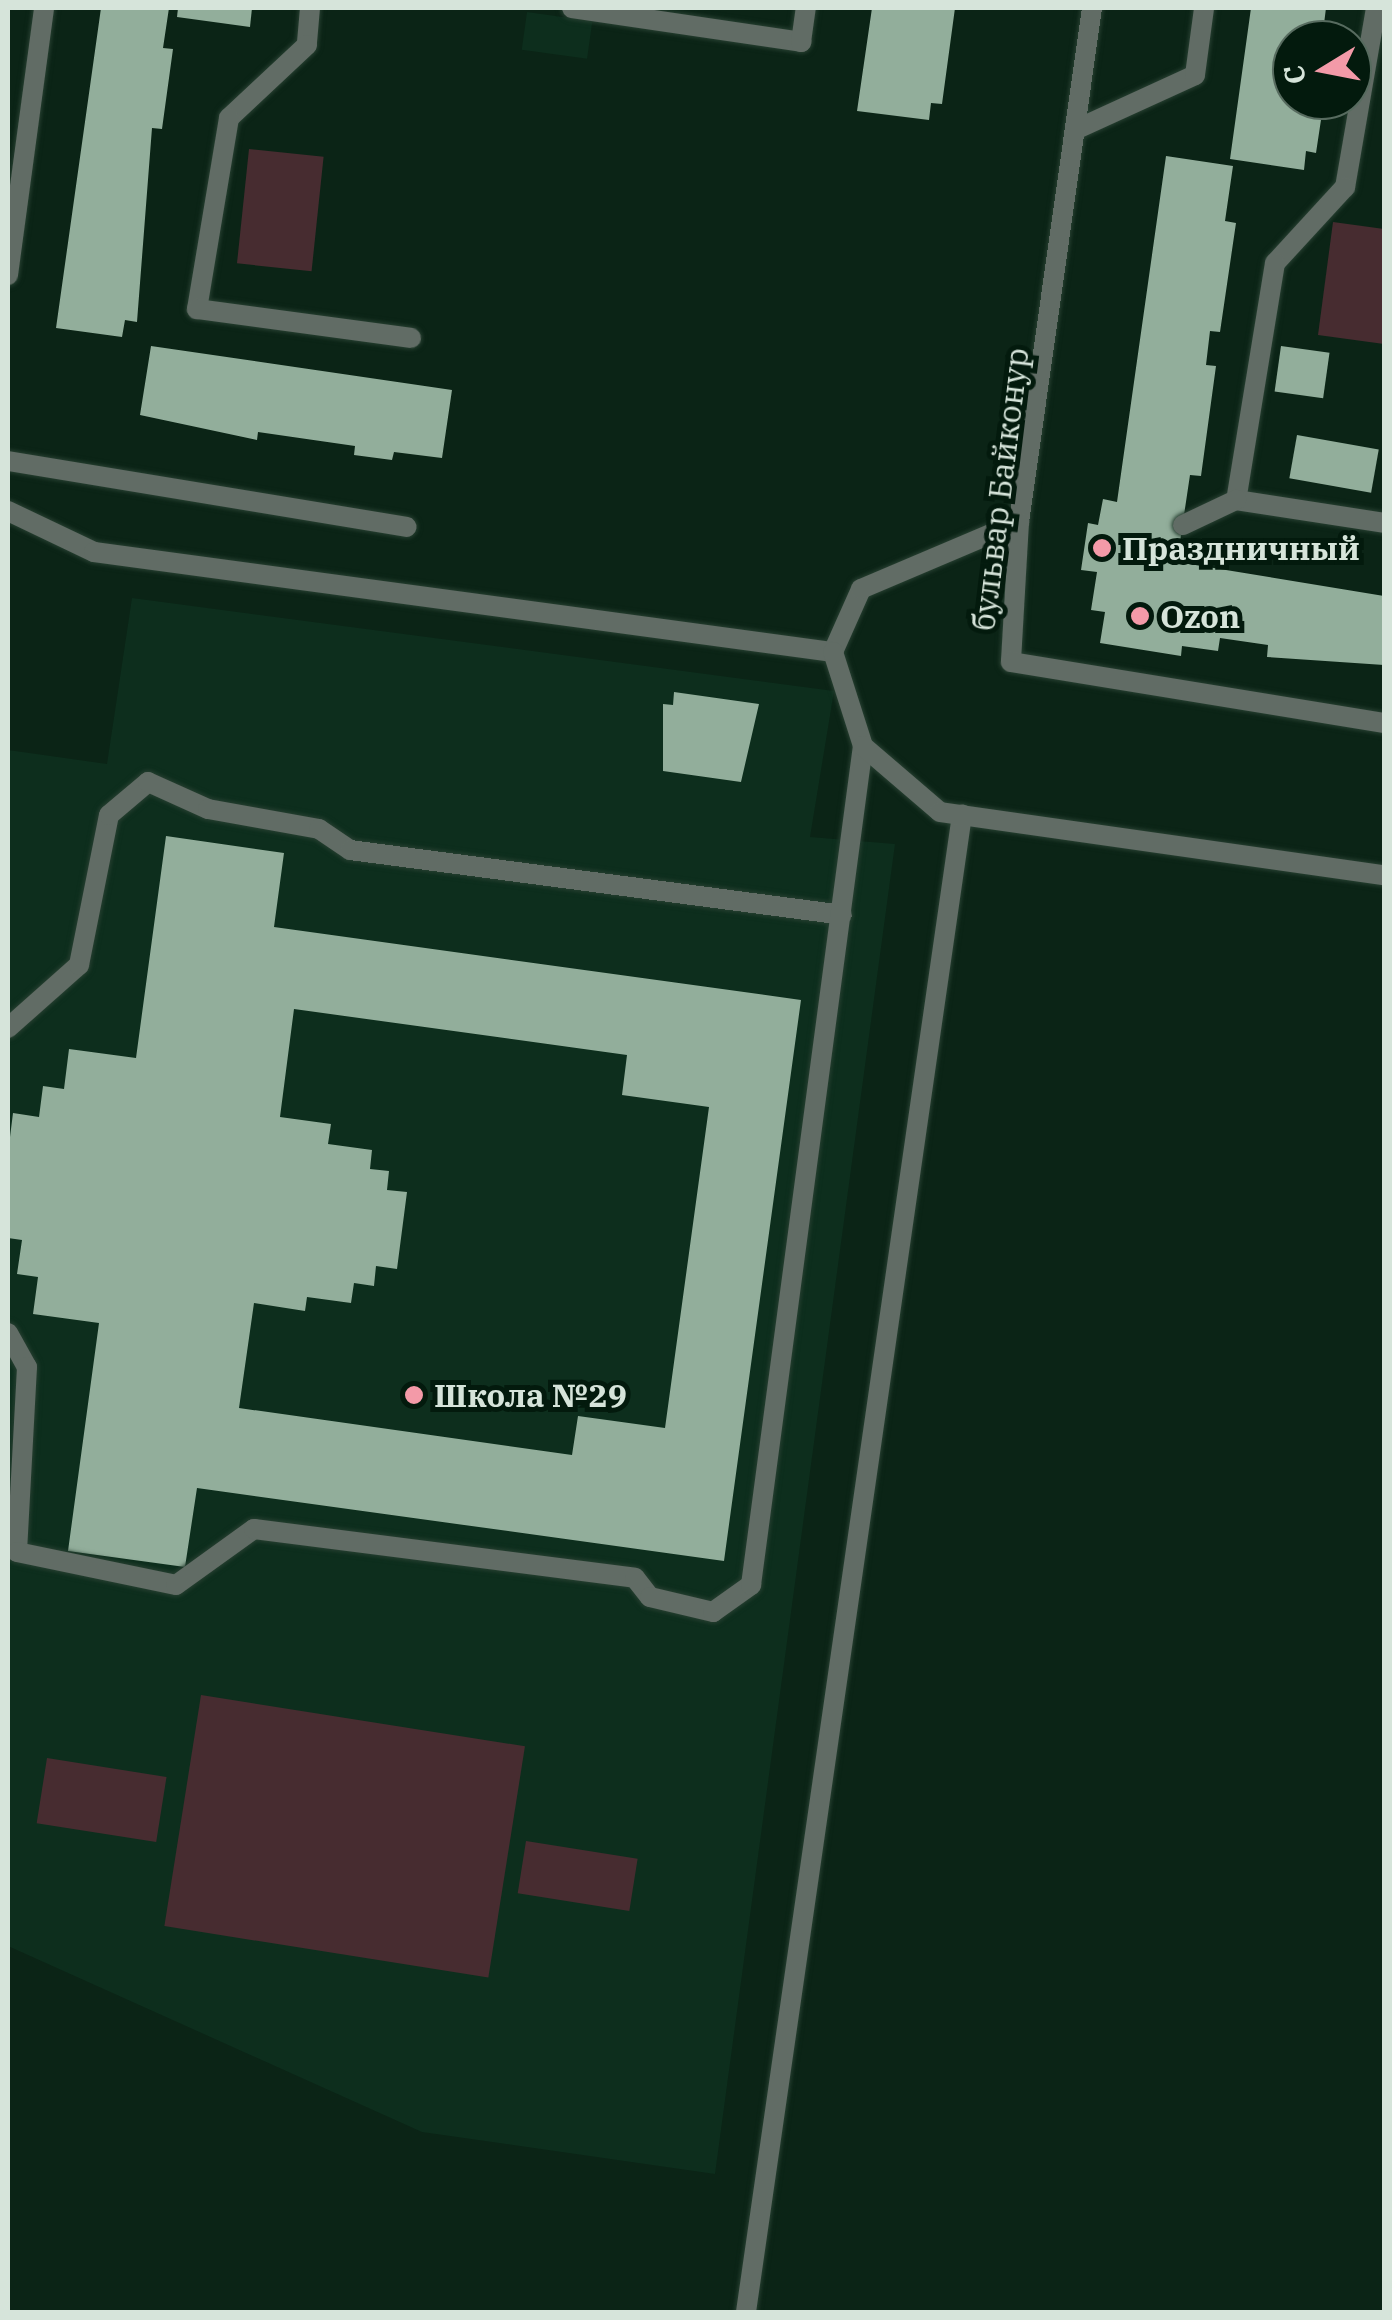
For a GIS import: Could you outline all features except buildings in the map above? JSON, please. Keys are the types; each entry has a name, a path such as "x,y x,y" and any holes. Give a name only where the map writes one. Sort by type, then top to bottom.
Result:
{"street":[{"path":"8,275 44,8"},
{"path":"310,8 306,45 229,118 197,309 411,338"},
{"path":"572,8 801,42 806,8"},
{"name":"бульвар Байконур","path":"1092,8 1020,522 1011,662 1384,724"},
{"path":"1075,130 1195,75 1204,8"},
{"path":"1236,500 1275,263 1345,187 1376,8"},
{"path":"8,461 407,527"},
{"path":"1183,525 1236,500 1384,523"},
{"path":"8,511 94,552 833,652"},
{"path":"8,1333 28,1368 17,1552 176,1586 254,1529 636,1578 650,1596 713,1612 751,1585 863,746 833,652 861,589 1020,522"},
{"path":"863,746 940,812 1384,874"},
{"path":"8,1028 79,965 109,814 148,782 208,809 319,829 350,850 842,915"},
{"path":"746,2312 962,815"}],"shaded area":[{"path":"527,12 592,21 587,59 522,50"},
{"path":"249,149 324,157 312,271 237,263"},
{"path":"1333,222 1384,229 1384,344 1318,335"},
{"name":"Школа №29","path":"132,598 834,691 810,837 895,844 715,2174 422,2132 8,1946 8,750 107,764"},
{"path":"201,1695 525,1746 488,1977 164,1926"},
{"path":"47,1758 167,1777 156,1842 37,1823"},
{"path":"526,1841 638,1859 629,1911 518,1893"}],"place":[{"name":"Праздничный","path":"1102,548"},
{"name":"Ozon","path":"1140,616"},
{"name":"Школа №29","path":"414,1395"}]}
